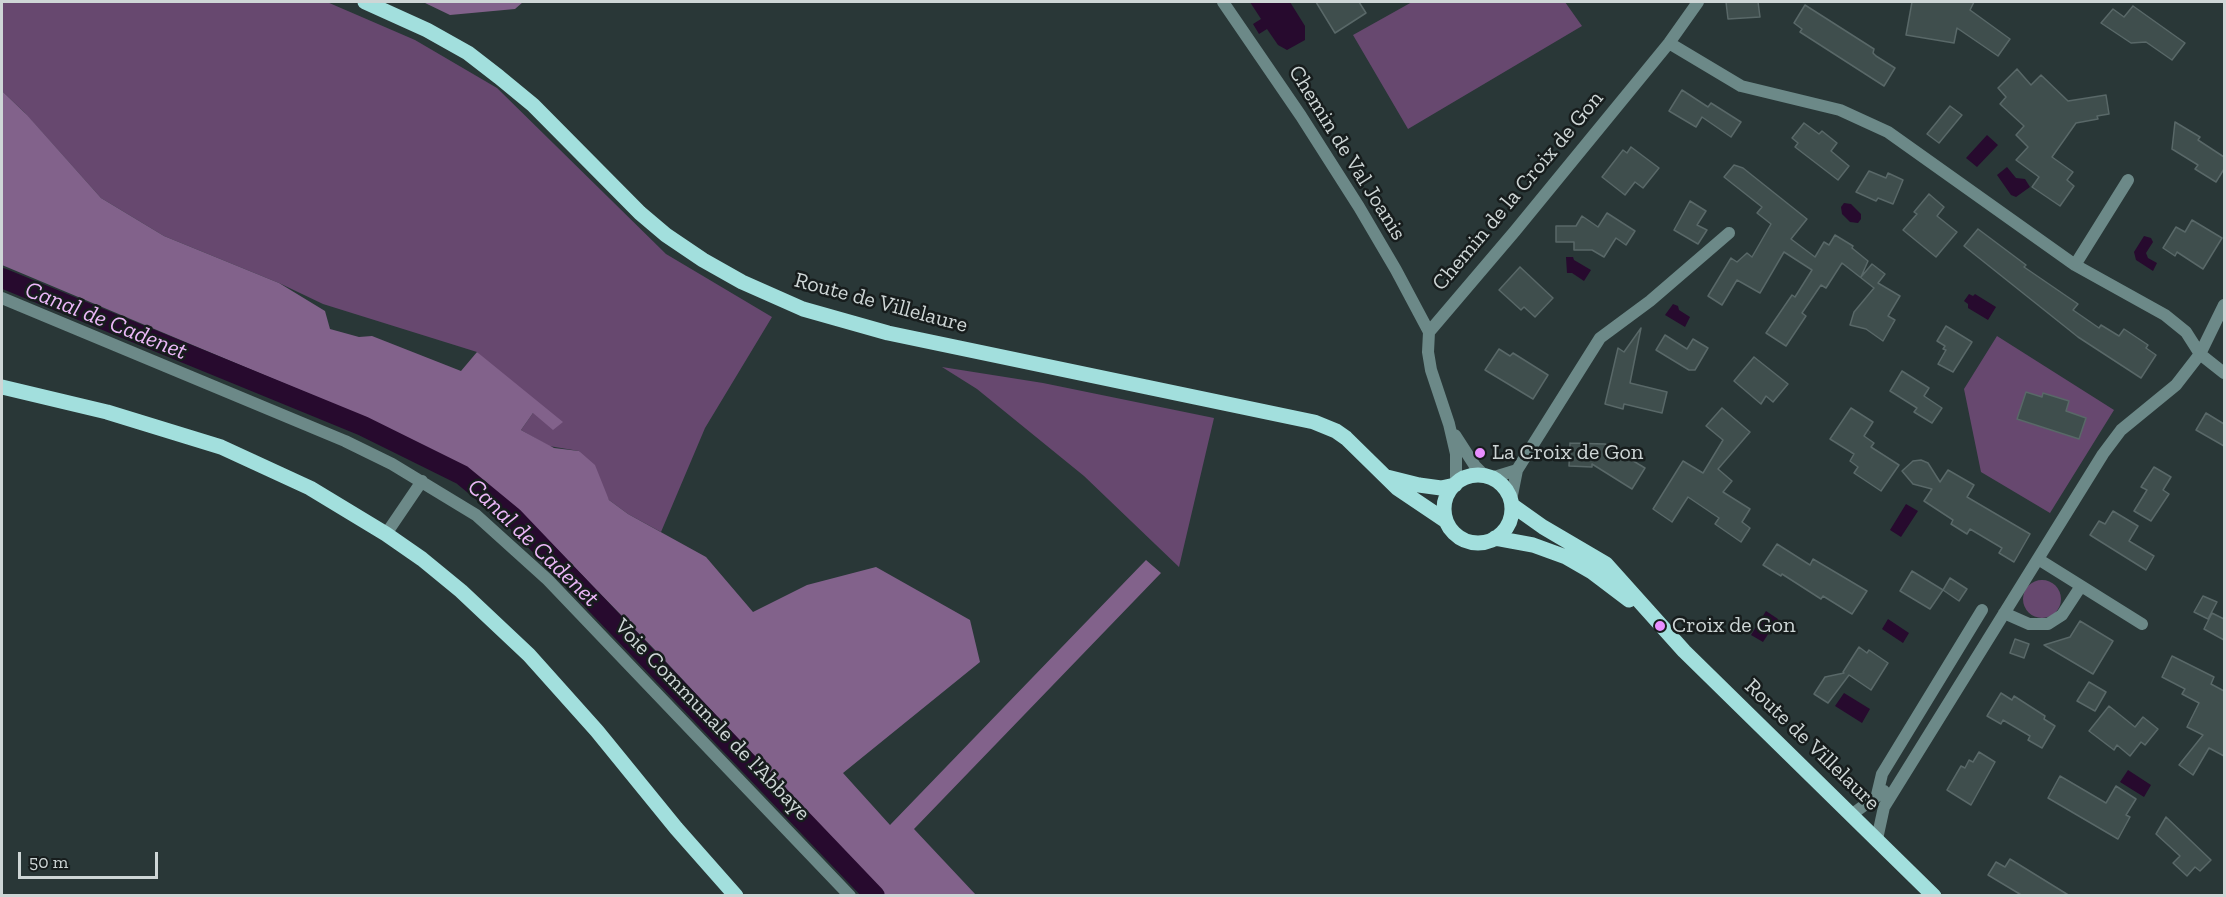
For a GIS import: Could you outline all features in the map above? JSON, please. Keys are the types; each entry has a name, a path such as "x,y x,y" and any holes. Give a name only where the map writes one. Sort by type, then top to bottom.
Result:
{"main road":[{"name":"Route de Villelaure","path":"365,2 468,53 533,105 640,213 666,235 703,260 742,282 803,309 888,333 1314,422 1336,430 1407,495 1446,521"},
{"path":"2,387 107,411 221,447 310,488 386,534 462,591 529,655 597,731 676,828 736,896"},
{"name":"Route de Villelaure","path":"1388,477 1441,488 1455,484"},
{"path":"1470,477 1489,478 1507,491 1511,503 1509,524 1495,538 1484,543 1472,543 1452,531 1446,521 1445,502 1455,484 1470,477"},
{"name":"Route de Villelaure","path":"1511,503 1543,527 1606,564 1660,626 1934,896"},
{"name":"Route de Villelaure","path":"1495,538 1533,545 1566,557 1618,591 1660,626"}],"street":[{"name":"Chemin de Val Joanis","path":"1223,2 1301,116 1359,207 1429,332"},
{"name":"Chemin de la Croix de Gon","path":"1429,332 1669,43 1698,2"},
{"path":"1669,43 1741,86 1840,110 1888,132 2075,265 2165,315 2186,332 2200,354 2224,373"},
{"path":"2075,265 2128,180"},
{"path":"1511,503 1517,470 1600,338 1650,301 1729,233"},
{"name":"Voie Communale de l'Abbaye","path":"2,298 345,441 422,481 476,515 548,580 850,896"},
{"path":"1877,839 1884,807 2103,454 2121,430 2176,385 2200,354 2224,305"},
{"path":"1429,332 1428,352 1431,370 1449,424 1456,454 1455,484"},
{"path":"1449,424 1475,466 1489,478 1517,470"},
{"path":"386,534 422,481"},
{"path":"2037,559 2142,624"},
{"path":"2004,614 2029,624 2048,624 2062,615 2081,586"},
{"path":"1877,795 1882,774 1982,610"},
{"path":"1851,815 1877,795 1898,784"}],"shaded area":[{"path":"2,2 327,2 415,40 497,88 666,254 772,317 705,428 661,532 628,514 609,500 579,451 549,446 521,430 533,413 477,352 323,304 279,283 164,236 101,198 24,112 2,91"},
{"path":"423,2 523,2 515,9 450,15"},
{"path":"1250,2 1290,2 1305,26 1305,40 1287,50 1278,45 1267,29 1259,34 1253,24 1261,19"},
{"path":"1412,2 1565,2 1582,26 1408,129 1353,35"},
{"path":"2,91 27,115 101,198 164,236 279,283 325,311 330,329 359,337 372,336 461,371 477,352 563,422 553,430 533,413 521,430 554,448 579,451 595,465 609,500 628,514 706,557 753,612 807,585 876,567 970,620 980,662 843,773 890,825 1146,560 1161,573 914,829 976,895 884,895 656,651 552,544 496,492 467,469 357,414 2,265"},
{"path":"1987,135 1998,145 1977,167 1966,158"},
{"path":"2007,167 2016,178 2025,179 2030,187 2016,197 2011,195 1997,175"},
{"path":"1844,203 1851,204 1861,214 1858,223 1850,222 1842,214 1841,207"},
{"path":"2144,236 2151,238 2153,242 2146,253 2148,258 2157,263 2153,271 2136,260 2134,252"},
{"path":"1566,257 1573,257 1574,260 1591,270 1584,281 1572,273 1567,273"},
{"path":"1969,294 1973,296 1975,294 1996,307 1988,320 1968,308 1968,304 1964,301"},
{"path":"1673,304 1690,317 1685,327 1665,315"},
{"path":"1997,336 2114,410 2050,513 1981,472 1964,389"},
{"path":"942,367 1043,383 1214,418 1179,567 1084,476 977,389"},
{"path":"1906,504 1918,511 1901,537 1890,530"},
{"path":"2042,580 2049,581 2055,586 2060,592 2060,606 2055,612 2049,617 2042,618 2035,617 2029,612 2024,606 2023,599 2024,592 2029,586 2035,581"},
{"path":"1766,611 1778,619 1763,642 1751,635"},
{"path":"1888,619 1909,633 1903,643 1882,629"},
{"path":"1844,693 1870,709 1862,723 1835,706"},
{"path":"2128,770 2151,785 2144,797 2120,782"}],"building":[{"path":"1316,2 1359,2 1366,13 1335,33"},
{"path":"1726,2 1758,2 1760,17 1728,19"},
{"path":"1912,2 1974,2 1970,10 2010,39 1998,56 1957,28 1954,43 1906,35"},
{"path":"1805,5 1874,49 1873,53 1876,56 1895,68 1884,86 1800,32 1802,29 1794,23"},
{"path":"2133,6 2185,43 2172,60 2146,42 2131,43 2101,23 2113,9 2124,17"},
{"path":"2017,69 2031,85 2041,75 2068,101 2106,95 2109,114 2097,116 2098,119 2076,123 2052,157 2073,172 2067,180 2074,186 2060,206 2032,187 2039,177 2016,160 2028,147 2016,135 2024,126 2000,104 2006,97 1998,88"},
{"path":"1682,90 1708,107 1711,103 1741,122 1731,137 1702,117 1696,127 1669,111"},
{"path":"1950,106 1962,115 1939,143 1927,134"},
{"path":"2175,122 2200,137 2198,140 2224,157 2224,169 2216,182 2195,169 2198,165 2172,149"},
{"path":"1804,123 1819,134 1822,131 1837,143 1831,151 1849,166 1838,180 1795,147 1798,143 1792,138"},
{"path":"1631,147 1659,168 1643,188 1635,182 1625,195 1602,177 1623,150 1627,153"},
{"path":"1734,165 1743,168 1807,219 1791,239 1815,257 1824,242 1829,245 1835,235 1853,246 1852,248 1868,261 1861,277 1872,264 1885,274 1878,283 1900,296 1888,316 1895,320 1883,341 1866,329 1850,325 1854,312 1874,288 1842,263 1826,288 1821,285 1802,313 1806,316 1786,346 1766,333 1792,295 1795,297 1812,270 1784,252 1760,293 1737,280 1722,305 1708,296 1731,258 1737,262 1747,253 1752,257 1771,224 1757,213 1762,207 1724,177"},
{"path":"1869,171 1886,178 1888,173 1903,180 1893,204 1878,198 1876,201 1856,192"},
{"path":"1929,194 1944,207 1937,216 1957,232 1936,257 1903,230 1917,214 1914,212"},
{"path":"1690,201 1706,211 1697,225 1707,230 1698,244 1674,230"},
{"path":"1607,213 1635,231 1626,245 1616,238 1604,257 1592,250 1574,250 1574,242 1556,242 1556,226 1576,226 1582,216 1598,227"},
{"path":"2192,220 2222,238 2203,269 2177,252 2175,256 2163,248 2176,227 2185,232"},
{"path":"1978,229 2026,265 2024,267 2078,304 2073,310 2099,328 2101,325 2119,336 2124,329 2148,345 2146,348 2156,355 2141,378 2078,337 1964,246"},
{"path":"1520,267 1553,298 1535,317 1524,307 1521,310 1499,290"},
{"path":"1946,326 1972,342 1953,372 1938,364 1946,350 1943,349 1945,346 1937,341"},
{"path":"1641,328 1630,383 1667,392 1662,413 1624,404 1623,409 1605,404 1618,348 1624,352"},
{"path":"1665,335 1687,349 1693,339 1708,348 1695,370 1689,370 1656,350"},
{"path":"1499,349 1510,356 1513,353 1548,375 1533,399 1485,370"},
{"path":"1754,357 1788,384 1773,402 1766,396 1761,404 1734,381"},
{"path":"1902,371 1929,388 1924,396 1942,408 1932,423 1914,412 1917,408 1890,391"},
{"path":"2026,392 2042,397 2043,393 2069,401 2066,411 2086,418 2079,439 2017,419"},
{"path":"1722,408 1750,432 1718,469 1732,481 1723,492 1750,509 1742,522 1750,528 1741,542 1715,524 1719,518 1688,497 1672,522 1653,509 1683,461 1703,473 1723,440 1706,426"},
{"path":"1851,408 1873,422 1864,436 1874,443 1871,447 1899,465 1881,491 1854,473 1858,467 1850,461 1854,454 1830,439"},
{"path":"2206,413 2224,424 2224,446 2196,430"},
{"path":"1570,443 1605,444 1645,468 1632,489 1592,464 1592,467 1569,466"},
{"path":"1921,460 1928,463 1940,482 1948,470 1974,485 1967,497 2030,534 2014,562 1999,553 2002,548 1970,529 1967,534 1951,524 1953,520 1924,501 1932,489 1913,484 1902,471 1913,461"},
{"path":"2154,467 2171,477 2163,490 2169,494 2151,521 2134,511 2147,490 2141,487"},
{"path":"2113,511 2138,526 2129,541 2154,556 2146,570 2090,535 2099,521 2105,524"},
{"path":"1777,544 1810,565 1813,559 1867,591 1852,614 1823,596 1821,599 1782,574 1781,576 1763,565"},
{"path":"1912,571 1943,590 1930,609 1900,591"},
{"path":"1950,578 1967,589 1959,601 1943,590"},
{"path":"2203,596 2217,602 2208,619 2194,612"},
{"path":"2212,613 2224,619 2224,640 2204,629"},
{"path":"2080,621 2113,641 2093,674 2044,645 2070,637"},
{"path":"2015,639 2029,644 2024,658 2010,653"},
{"path":"1859,647 1867,653 1869,650 1888,663 1871,690 1849,675 1828,703 1814,694 1825,677 1844,673"},
{"path":"2172,656 2214,677 2211,684 2224,691 2224,756 2209,748 2193,775 2179,765 2203,735 2187,727 2199,703 2182,694 2185,689 2162,677"},
{"path":"2089,682 2106,692 2095,711 2077,701"},
{"path":"2001,693 2012,700 2014,696 2045,716 2044,719 2055,726 2042,748 2028,740 2030,736 2003,720 2001,724 1987,716"},
{"path":"2109,706 2135,727 2143,717 2158,729 2145,745 2141,742 2130,756 2117,745 2114,750 2089,731"},
{"path":"1979,752 1995,762 1971,805 1947,790 1961,766 1965,768 1969,760 1973,762"},
{"path":"2060,776 2106,803 2116,786 2136,799 2126,815 2130,817 2118,839 2048,798"},
{"path":"2166,817 2211,860 2200,871 2195,867 2187,876 2173,863 2180,856 2156,834"},
{"path":"2010,859 2070,896 2023,896 1988,875 1996,862 2005,867"}],"waterway":[{"name":"Canal de Cadenet","path":"2,278 363,426 462,475 513,517 875,896"}],"place":[{"name":"La Croix de Gon","path":"1480,453"},
{"name":"Croix de Gon","path":"1660,626"}]}
